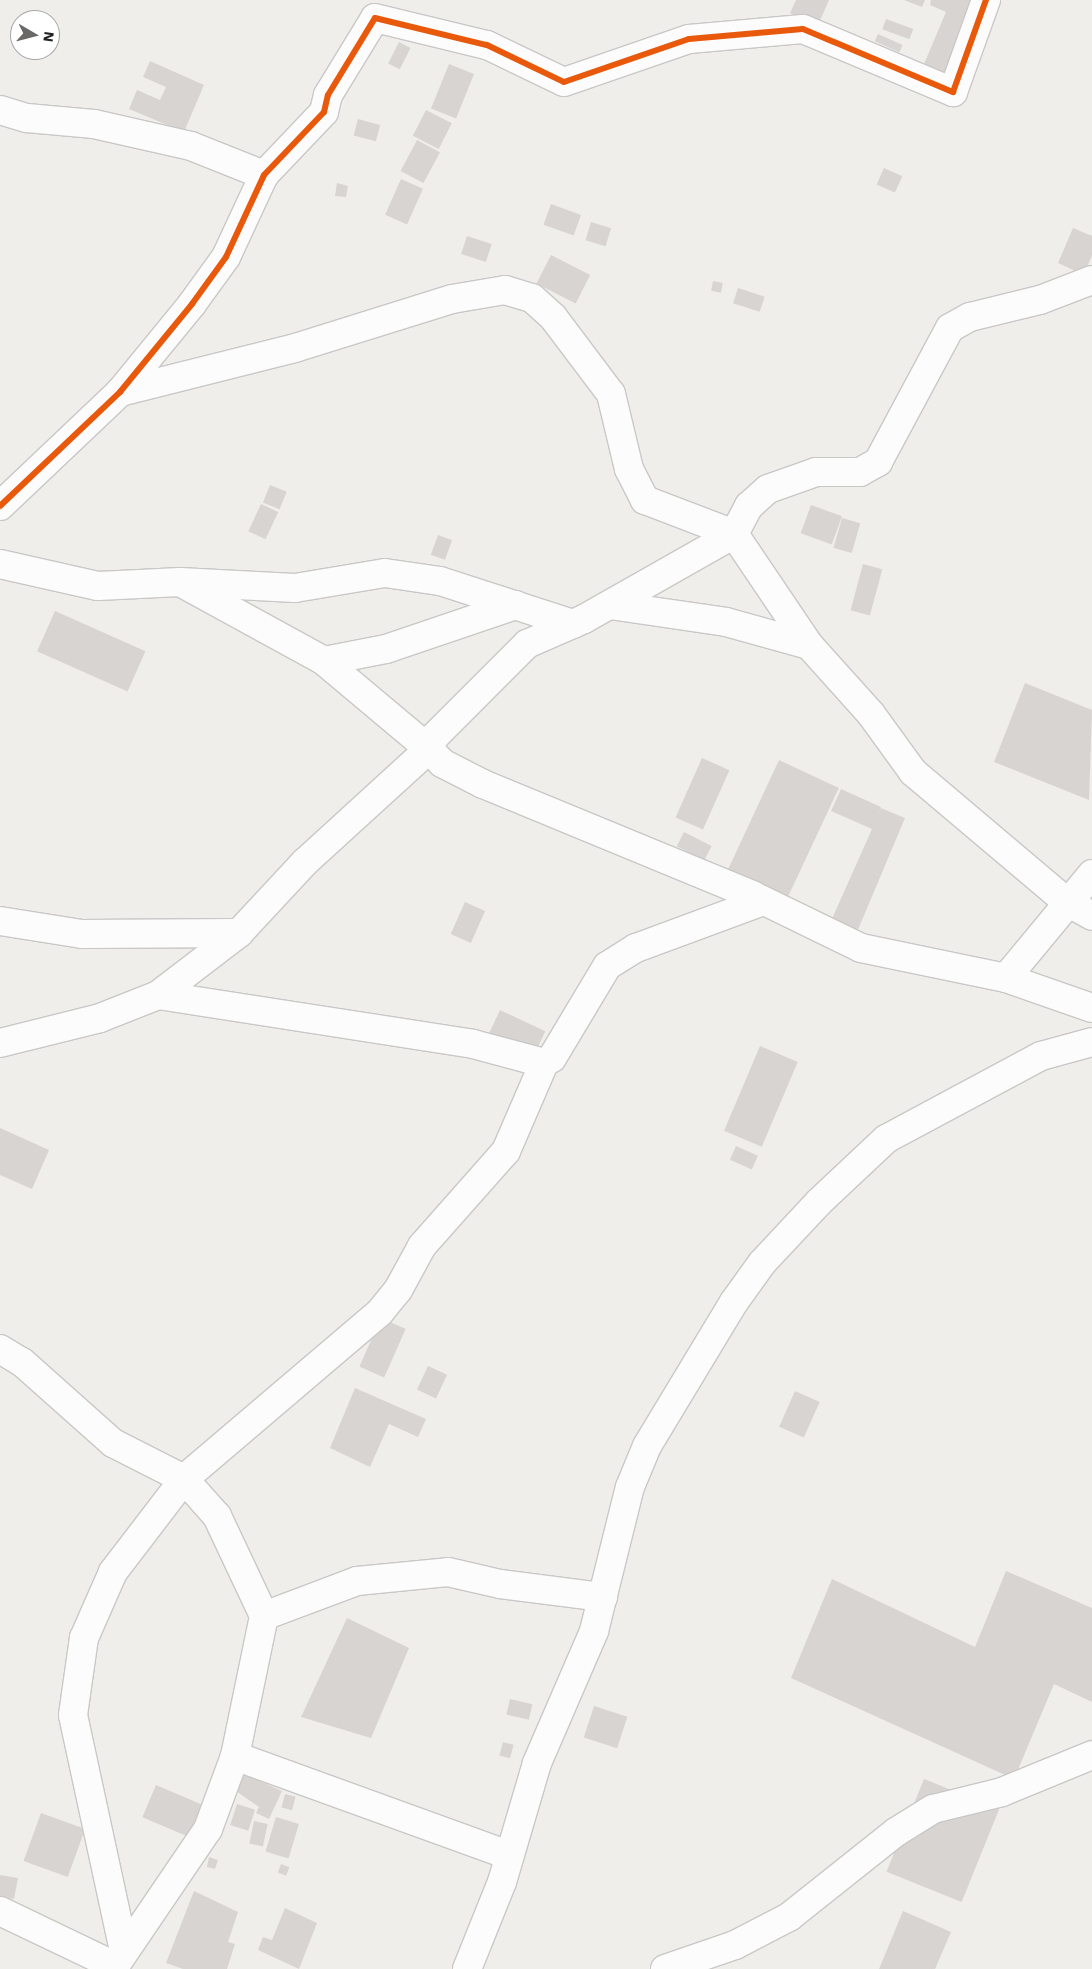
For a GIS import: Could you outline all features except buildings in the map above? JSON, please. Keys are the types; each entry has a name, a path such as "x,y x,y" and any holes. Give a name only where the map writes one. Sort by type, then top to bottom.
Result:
{"street":[{"path":"0,506 120,392 226,257 264,175 324,112 328,95 375,18 488,45 564,82 689,39 803,29 953,92 986,0"},
{"path":"0,110 26,118 94,124 192,146 264,175"},
{"path":"0,1043 100,1018 158,995 239,933 304,863 429,750 434,737 527,644 610,605 734,534 749,506 783,481 816,472 860,472 878,462 950,328 970,317 1040,300 1092,280"},
{"path":"120,392 295,348 452,299 504,290 532,298 553,317 611,394 629,469 645,500 734,534 809,645 871,714 913,772 1067,902 1092,916"},
{"path":"0,564 98,586 180,582 295,588 385,573 440,581 573,624"},
{"path":"180,582 324,660 442,763 484,784 763,900 861,948 1006,978 1092,1008"},
{"path":"324,660 386,649 516,604"},
{"path":"610,605 726,622 809,645"},
{"path":"1006,978 1092,874"},
{"path":"117,1962 73,1715 84,1638 114,1572 184,1479 380,1312 398,1290 422,1246 506,1150 544,1063 552,1058 606,966 636,948 763,900"},
{"path":"0,921 82,934 239,933"},
{"path":"158,995 473,1044 544,1063"},
{"path":"468,1969 509,1855 537,1763 594,1631 630,1487 647,1446 762,1262 886,1139 1041,1056 1092,1042"},
{"path":"0,1349 22,1362 113,1443 184,1479 217,1516 264,1616 235,1756 208,1829 117,1962"},
{"path":"264,1616 357,1580 448,1572 500,1584 603,1597"},
{"path":"665,1969 735,1945 789,1916 896,1832 933,1809 1002,1792 1092,1755"},
{"path":"235,1756 509,1855"},
{"path":"0,1911 117,1962"}],"cycle path":[{"path":"0,506 120,392 192,304 226,257 264,175 324,112 328,95 375,18 487,45 564,82 689,39 803,29 953,92 986,0"}]}
